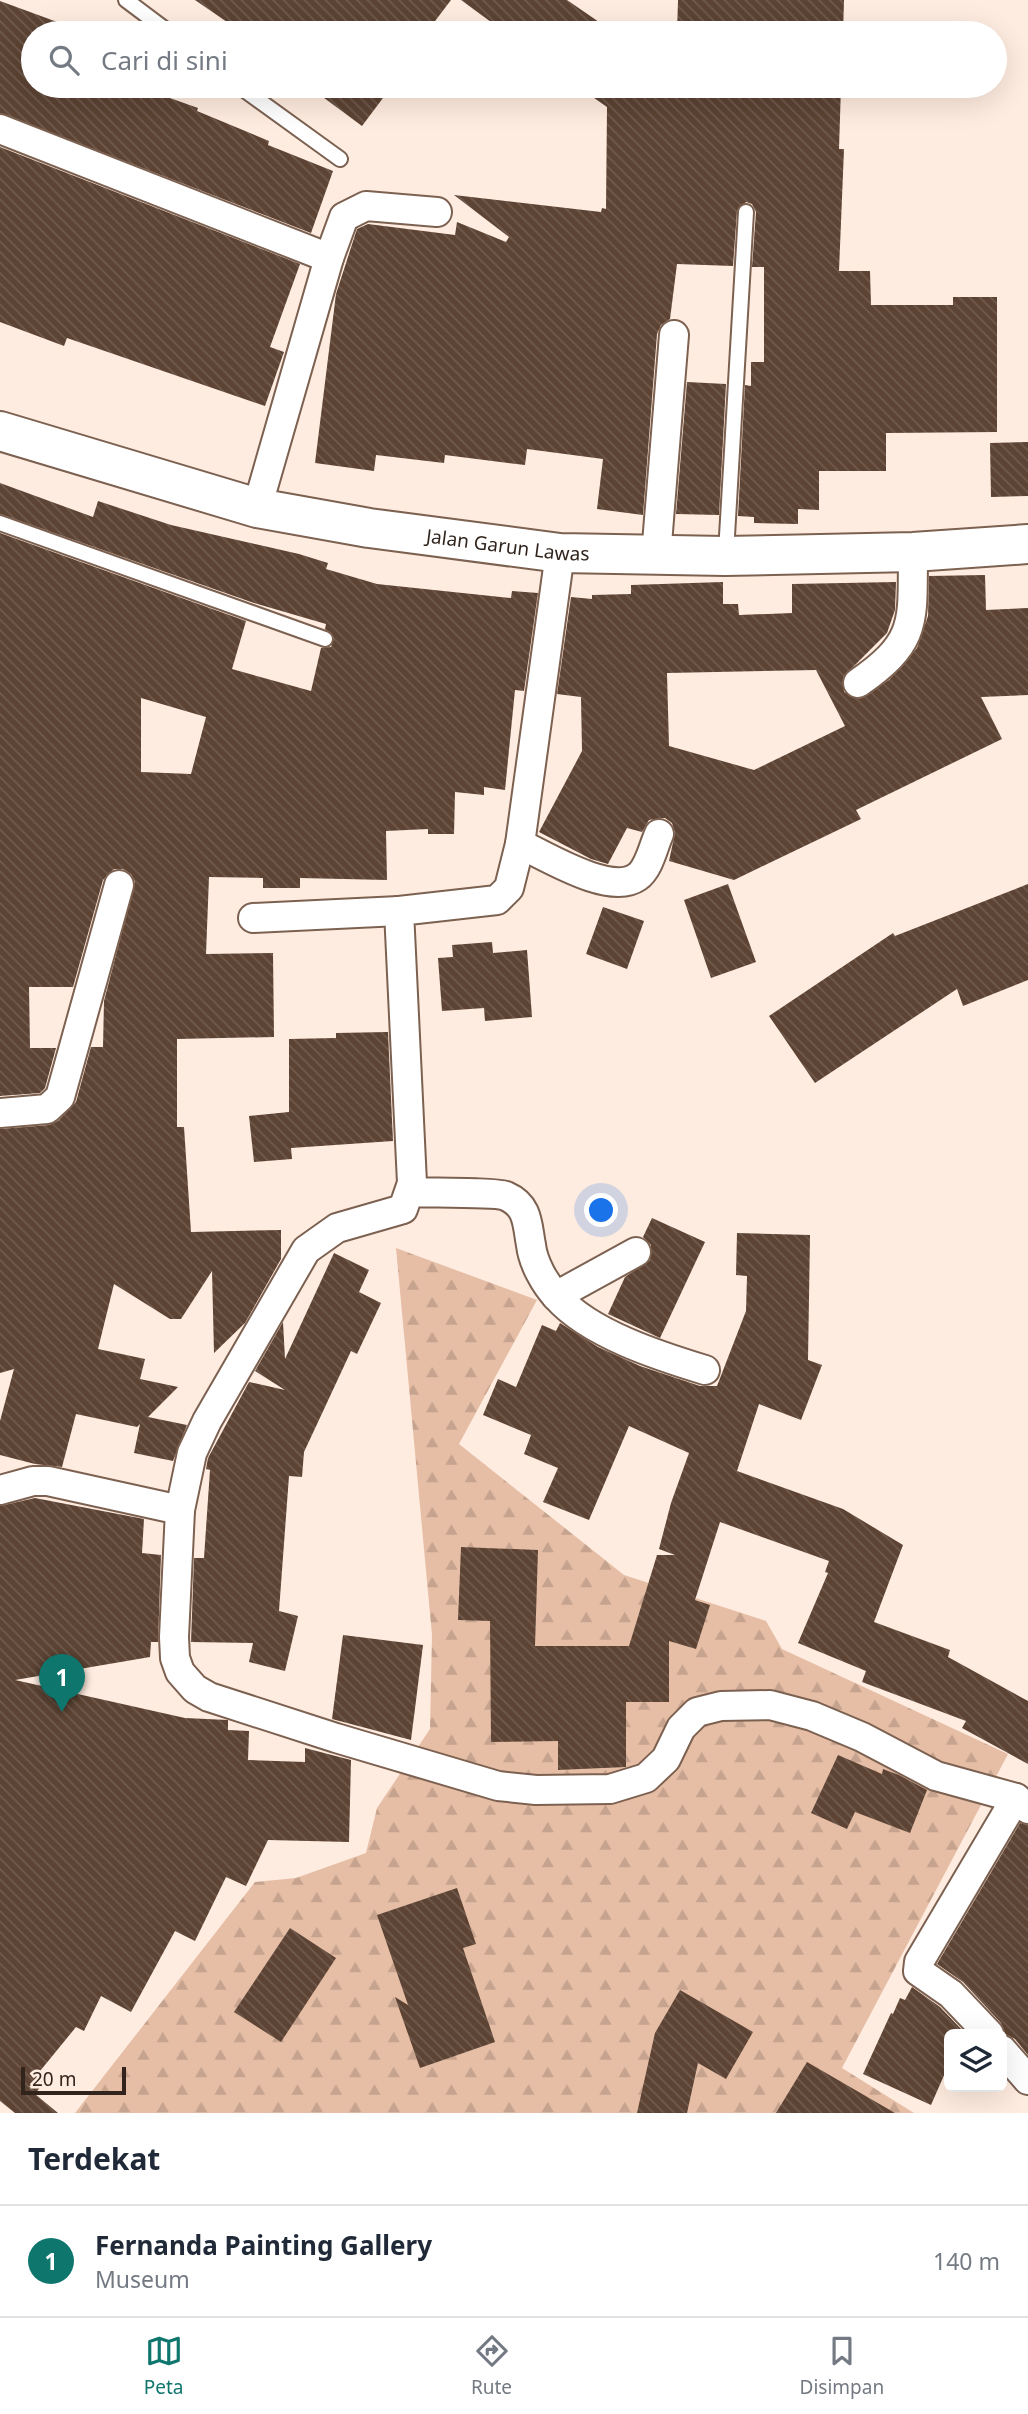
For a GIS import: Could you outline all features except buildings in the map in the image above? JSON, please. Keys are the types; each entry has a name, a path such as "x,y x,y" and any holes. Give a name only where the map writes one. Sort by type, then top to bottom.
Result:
{"main road":[{"name":"Jalan Garun Lawas","path":"0,431 257,508 369,528 560,553 726,556 913,552 1028,544"}],"street":[{"path":"0,129 329,258"},
{"path":"257,508 340,224 349,212 357,208 437,212"},
{"path":"656,556 674,335"},
{"path":"858,683 883,666 903,643 912,601 913,552"},
{"path":"253,918 399,911 496,900 509,888 520,844 560,553"},
{"path":"520,844 579,872 615,883 631,880 640,874 659,834"},
{"path":"0,1113 47,1109 60,1097 119,885"},
{"path":"399,911 407,1046 410,1192 403,1209 337,1227 306,1250 206,1421 192,1453 180,1510 175,1658 186,1681 209,1697 336,1738 498,1786 536,1790 610,1788 646,1778 666,1759 681,1728 697,1712 721,1706 769,1705 812,1716 862,1737 936,1776 1022,1803 919,1962 918,1971 951,1994 984,2029"},
{"path":"410,1192 505,1195 515,1201 524,1211 531,1226 531,1246 540,1272 556,1296 573,1313 662,1356 705,1370"},
{"path":"556,1296 636,1252"},
{"path":"0,1490 20,1483 48,1481 180,1510"},
{"path":"1007,2056 1028,2080"}],"lane":[{"path":"126,0 154,21"},
{"path":"256,98 340,159"},
{"path":"726,556 746,212"},
{"path":"0,523 324,639"}],"green space":[{"path":"396,1248 537,1300 459,1444 624,1575 766,1621 782,1649 1008,1754 842,2068 914,2113 75,2113 255,1882 296,1878 366,1853 377,1808 430,1729 432,1635"}],"place":[{"name":"Fernanda Painting Gallery","path":"62,1712"}]}
